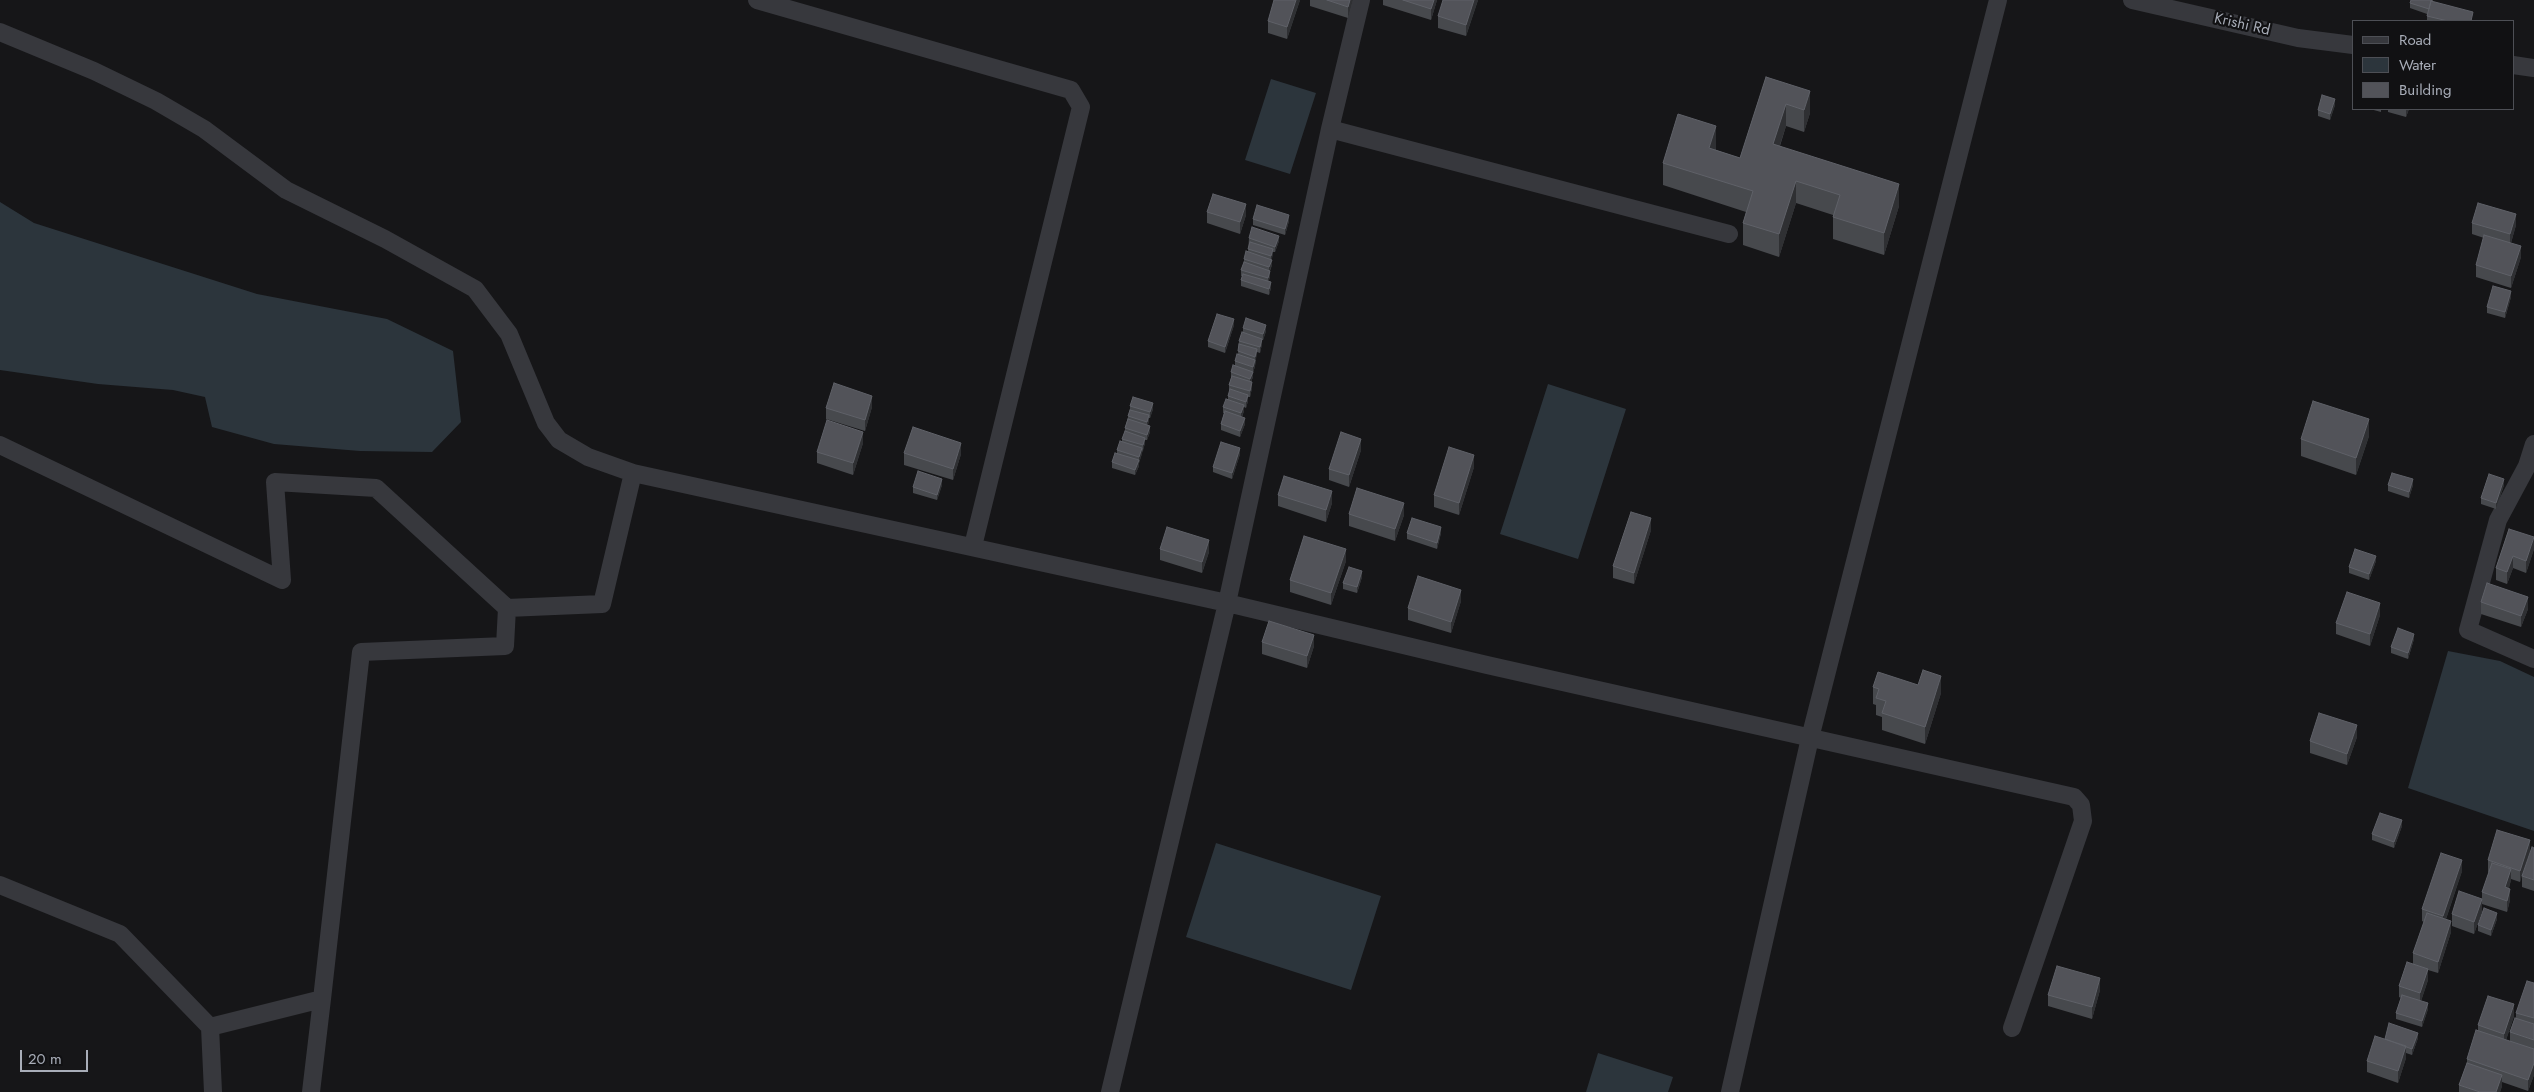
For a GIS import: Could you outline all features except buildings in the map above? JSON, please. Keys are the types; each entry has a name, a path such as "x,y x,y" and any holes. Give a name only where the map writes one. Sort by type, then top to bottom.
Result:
{"street":[{"path":"757,0 1063,87 1070,90 1081,107 973,546"},
{"path":"1110,1092 1227,602 1330,129 1361,0"},
{"path":"1730,1092 1810,738 1998,0"},
{"name":"Krishi Rd","path":"2132,0 2298,38 2352,45"},
{"path":"0,32 94,71 156,100 204,129 286,190 385,239 475,289 509,334 546,423 560,440 588,457 633,473 1227,602 1487,666 2074,797 2081,805 2083,821 2012,1028"},
{"path":"2514,65 2534,68"},
{"path":"1330,129 1729,234"},
{"path":"2534,444 2527,466 2498,520 2468,630 2534,659"},
{"path":"0,445 282,580 275,482 376,488 507,608 602,604 633,473"},
{"path":"311,1092 361,652 505,646 507,608"},
{"path":"0,885 120,934 210,1027 213,1092"},
{"path":"210,1027 322,999"}],"water":[{"path":"1271,79 1316,93 1290,174 1245,160"},
{"path":"0,202 34,223 257,294 387,319 453,351 461,422 432,452 360,451 274,444 212,427 205,397 173,390 98,384 0,370"},
{"path":"1548,384 1626,409 1578,559 1500,534"},
{"path":"2448,651 2500,661 2534,677 2534,831 2408,788"},
{"path":"1216,843 1381,896 1351,990 1186,937"},
{"path":"1598,1053 1673,1077 1668,1092 1586,1092"}]}
